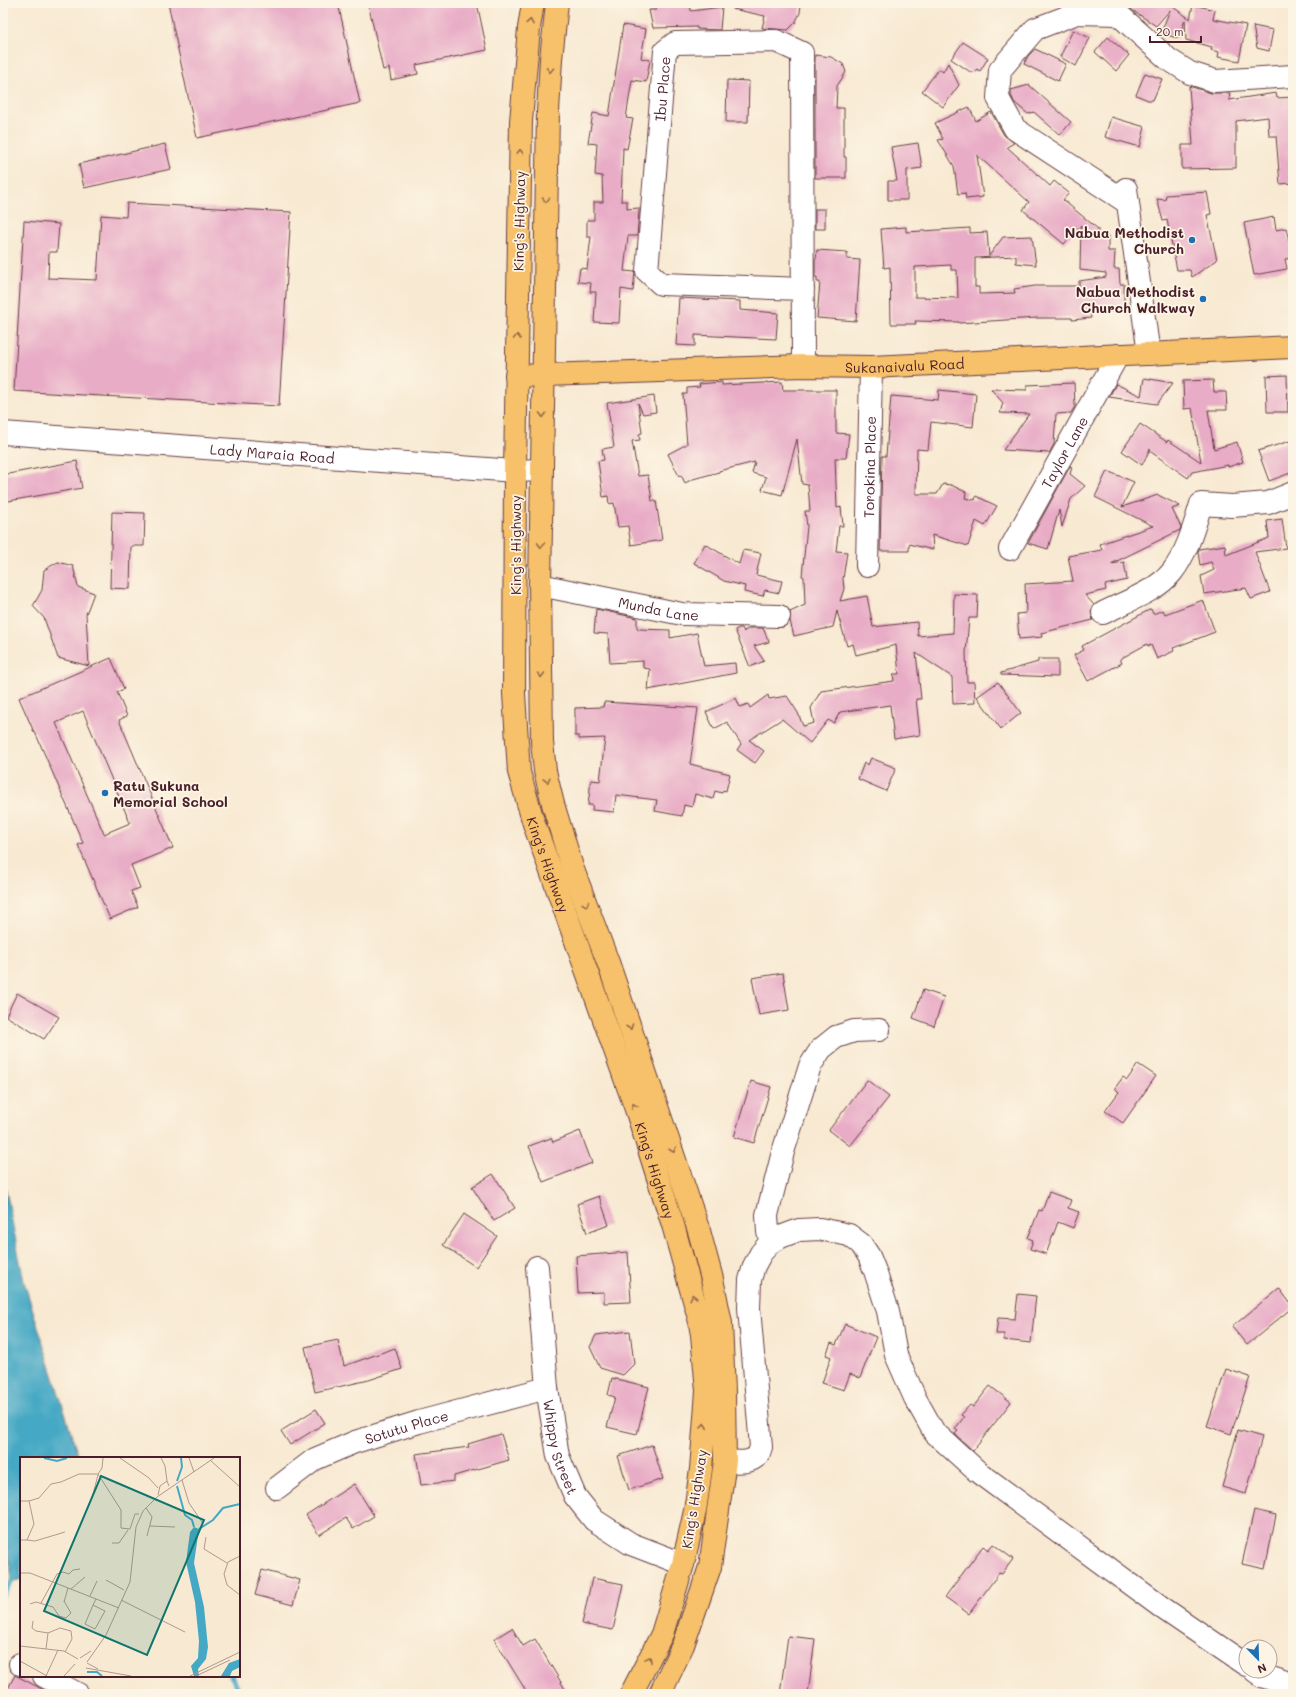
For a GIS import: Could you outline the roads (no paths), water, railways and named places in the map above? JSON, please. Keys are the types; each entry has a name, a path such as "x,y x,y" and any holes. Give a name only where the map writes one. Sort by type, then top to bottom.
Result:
{"main road":[{"name":"King's Highway","path":"533,3 529,28 521,121 516,376 514,694 519,772 534,824 637,1112 687,1271 702,1335 707,1399 699,1483 695,1510 683,1564 662,1634 631,1694"},
{"name":"King's Highway","path":"557,3 551,59 548,112 543,376 540,585 542,742 545,772 572,867 663,1122 699,1231 712,1279 721,1323 724,1391 724,1461 710,1567 683,1645 660,1694"},
{"name":"Sukanaivalu Road","path":"516,376 803,366 870,367 1293,347"}],"street":[{"path":"1149,354 1127,195 1015,129 998,98 1000,70 1035,29 1076,13 1118,14 1168,59 1190,73 1215,81 1293,76"},
{"name":"Ibu Place","path":"803,289 661,284 647,271 665,51 675,43 776,41 802,53 803,289 803,366"},
{"name":"Taylor Lane","path":"1010,549 1118,355"},
{"name":"Torokina Place","path":"867,566 870,367"},
{"name":"Lady Maraia Road","path":"3,433 515,471 542,470"},
{"path":"1104,613 1155,586 1172,572 1194,529 1202,504 1232,506 1268,503 1293,493"},
{"name":"Munda Lane","path":"540,585 682,614 779,616"},
{"path":"771,1242 767,1215 783,1152 814,1057 828,1042 845,1033 854,1031 879,1030"},
{"path":"724,1461 749,1461 758,1456 762,1447 749,1308 750,1280 754,1266 761,1253 771,1242 799,1230 820,1229 849,1235 861,1244 869,1256 888,1311 896,1355 915,1398 934,1432 978,1472 1164,1609 1238,1660"},
{"name":"Whippy Street","path":"537,1268 547,1388 558,1456 575,1496 594,1520 631,1544 683,1564"},
{"name":"Sotutu Place","path":"277,1488 315,1459 355,1442 419,1422 547,1388"},
{"path":"46,1677 78,1694"},
{"path":"1271,1679 1293,1686"}],"water":[{"path":"3,1175 24,1282 79,1457 20,1457 20,1580 12,1581 3,1513"}],"waterway":[{"path":"3,1595 12,1581"},
{"path":"232,1677 242,1694"}],"place":[{"name":"Nabua Methodist Church","path":"1192,240"},
{"name":"Nabua Methodist Church Walkway","path":"1203,299"},
{"name":"Ratu Sukuna Memorial School","path":"105,793"}]}
